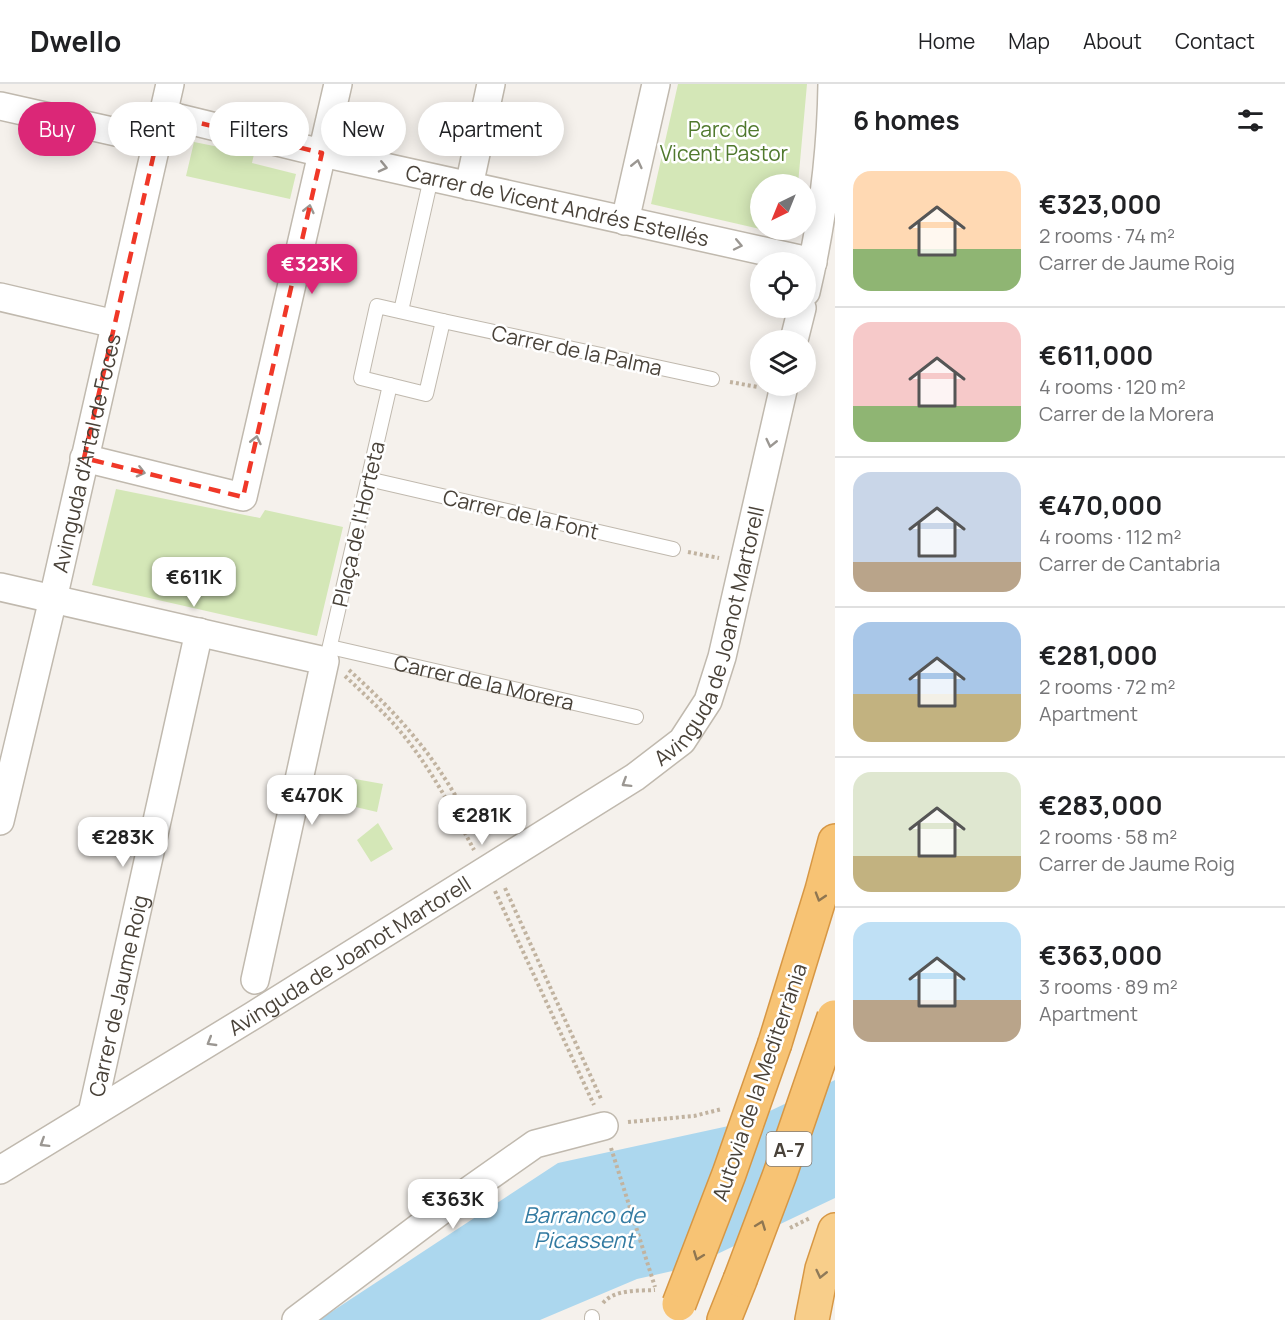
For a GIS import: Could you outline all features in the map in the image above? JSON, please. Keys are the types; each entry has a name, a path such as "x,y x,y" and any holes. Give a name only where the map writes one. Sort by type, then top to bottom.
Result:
{"highway":[{"name":"Autovia de la Mediterrània","path":"669,1305 729,1174 776,1043 835,841"},
{"name":"A-7","path":"723,1320 780,1174 835,1016"},
{"path":"812,1320 822,1269 835,1230"}],"street":[{"name":"Avinguda d'Artal de Foces","path":"166,102 170,84"},
{"path":"334,102 338,84"},
{"path":"469,186 491,84"},
{"path":"625,221 656,84"},
{"path":"815,252 828,162 832,84"},
{"path":"0,106 108,130"},
{"name":"Carrer de Vicent Andrés Estellés","path":"197,122 321,153"},
{"name":"Avinguda d'Artal de Foces","path":"1,815 53,599 153,156"},
{"path":"84,458 243,497 321,156"},
{"name":"Carrer de Vicent Andrés Estellés","path":"336,156 767,252"},
{"path":"0,297 115,324"},
{"name":"Avinguda de Joanot Martorell","path":"0,1170 254,1015 635,777 682,741 708,700 722,657 769,396"},
{"name":"Carrer de la Morera","path":"0,587 199,632 328,654"},
{"name":"Carrer de Jaume Roig","path":"92,1113 199,632"},
{"path":"255,980 328,654"},
{"path":"296,1320 454,1201 535,1144 608,1132"}],"lane":[{"path":"400,312 431,177"},
{"path":"377,306 442,321 426,394 360,378 377,306"},
{"name":"Carrer de la Palma","path":"442,321 712,379"},
{"name":"Plaça de l'Horteta","path":"328,654 390,385"},
{"name":"Carrer de la Font","path":"369,479 673,549"},
{"name":"Carrer de la Morera","path":"328,654 636,717"}],"path":[{"path":"712,379 750,384"},
{"path":"673,549 719,559"},
{"path":"328,654 338,660 379,698 418,740 484,845"},
{"path":"505,888 608,1132 669,1305"},
{"path":"608,1132 694,1116 732,1105"},
{"path":"592,1318 607,1298 625,1292 669,1305"}],"highlighted area":[{"path":"163,114 322,153 243,497 84,458"}],"green space":[{"name":"Parc de Vicent Pastor","path":"678,84 807,84 799,174 750,174 750,227 651,204"},
{"path":"197,143 209,145 209,156 254,156 252,163 296,174 290,199 186,176 191,156 197,156"},
{"path":"116,489 260,518 265,510 343,527 317,636 92,585"},
{"path":"355,779 383,784 377,812 347,805"},
{"path":"378,823 393,849 371,862 357,840"}],"water":[{"name":"Barranco de Picassent","path":"835,1080 835,1198 690,1267 637,1279 540,1320 319,1320 558,1163 747,1122"}]}
